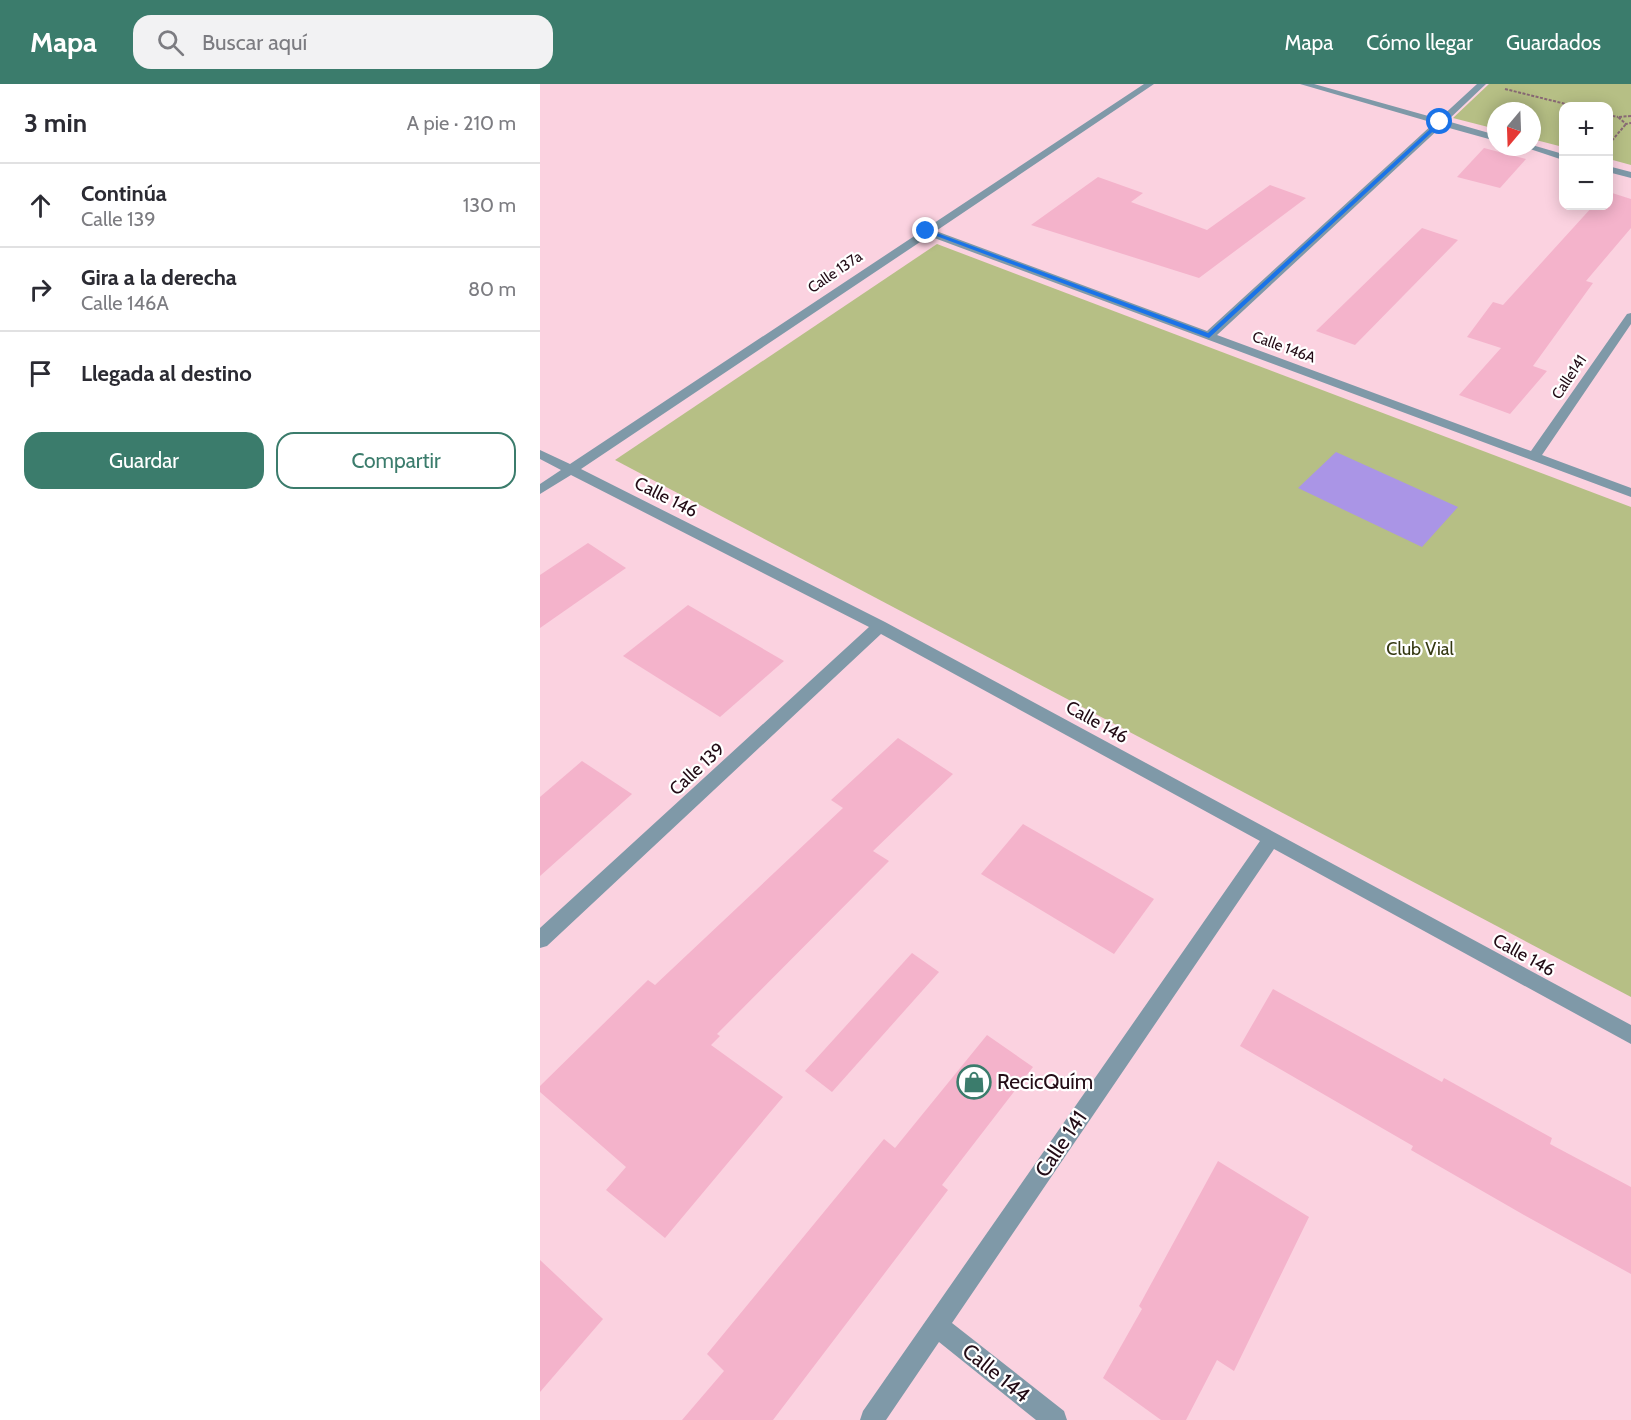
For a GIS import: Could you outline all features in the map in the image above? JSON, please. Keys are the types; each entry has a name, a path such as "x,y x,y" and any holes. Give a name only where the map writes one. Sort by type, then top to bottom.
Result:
{"street":[{"name":"Calle 137a","path":"540,490 1150,84"},
{"path":"1304,84 1487,135"},
{"path":"1209,336 1482,84"},
{"path":"1541,151 1560,156"},
{"path":"1613,170 1631,175"},
{"name":"Calle 146A","path":"926,231 1631,493"},
{"name":"Calle141","path":"1534,457 1631,316"},
{"name":"Calle 146","path":"540,454 880,627 1631,1035"},
{"name":"Calle 139","path":"540,940 880,627"},
{"name":"Calle 141","path":"872,1420 1270,839"},
{"name":"Calle 144","path":"937,1325 1055,1420"}],"path":[{"path":"1496,87 1559,102"},
{"path":"1613,116 1631,116"},
{"path":"1618,117 1626,124"},
{"path":"1613,139 1626,124 1631,123"}],"green space":[{"path":"1489,84 1631,84 1631,165 1613,160 1613,102 1559,102 1559,146 1541,141 1541,102 1487,102 1487,127 1453,118"},
{"name":"Club Vial","path":"937,244 1631,507 1631,997 615,460"}],"shaded area":[{"path":"1336,452 1458,507 1422,547 1298,488"}],"building":[{"path":"1484,148 1487,149 1487,156 1515,156 1526,159 1500,188 1457,177"},
{"path":"1098,177 1143,193 1131,202 1207,230 1270,185 1306,198 1199,278 1031,225"},
{"path":"1613,193 1631,199 1631,228 1586,281 1593,283 1533,366 1547,371 1510,414 1459,395 1501,348 1467,337 1493,302 1503,305 1589,210 1613,210"},
{"path":"1422,228 1458,240 1355,345 1316,331"},
{"path":"588,543 626,568 540,628 540,575"},
{"path":"688,605 784,661 720,717 623,656"},
{"path":"898,738 953,774 873,851 889,861 717,1034 720,1036 711,1045 783,1097 665,1238 606,1190 626,1167 540,1092 540,1086 648,980 655,985 843,808 831,800"},
{"path":"582,761 632,794 540,876 540,797"},
{"path":"1023,824 1154,899 1114,954 981,874"},
{"path":"912,953 939,972 832,1092 805,1071"},
{"path":"1273,989 1442,1082 1444,1078 1552,1138 1550,1144 1631,1187 1631,1274 1411,1150 1413,1146 1240,1046"},
{"path":"987,1035 1033,1067 942,1185 948,1190 773,1420 682,1420 724,1371 707,1354 884,1139 895,1148"},
{"path":"1218,1161 1309,1217 1234,1371 1217,1360 1186,1420 1161,1420 1103,1378 1142,1309 1139,1306"},
{"path":"540,1260 603,1319 540,1392"}],"place":[{"name":"RecicQuím","path":"974,1082"}],"route":[{"path":"926,231 1209,336 1440,122"}]}
